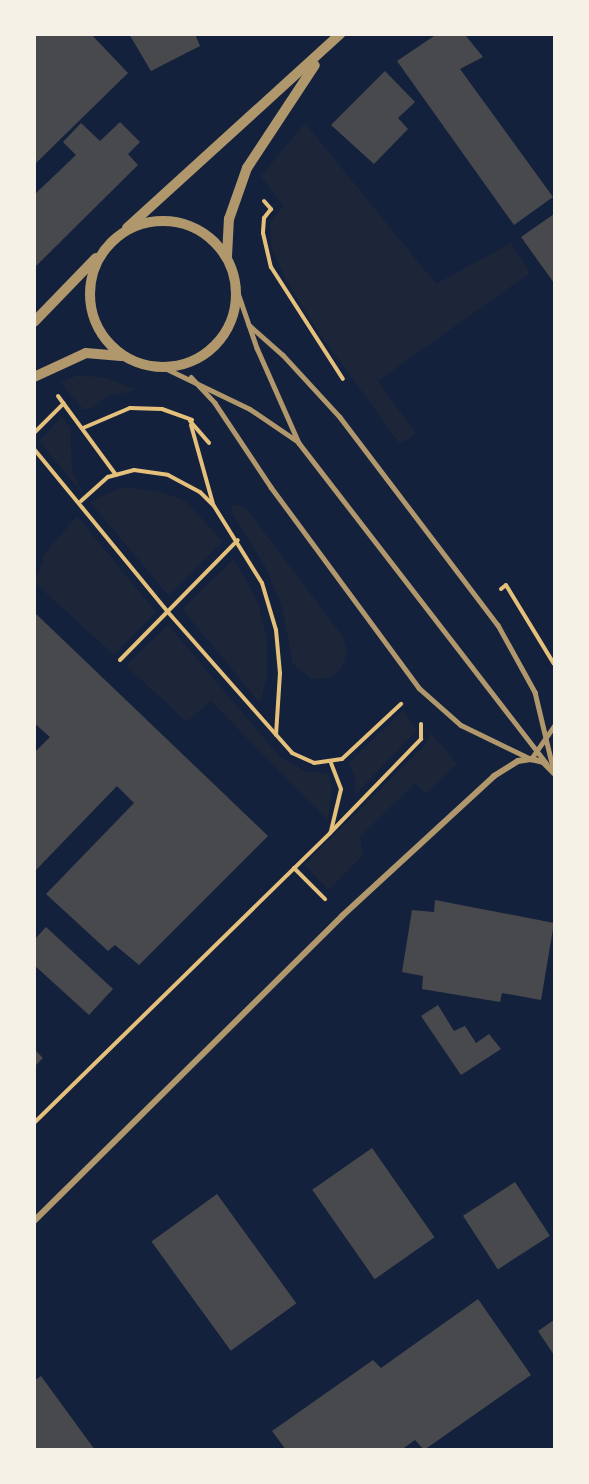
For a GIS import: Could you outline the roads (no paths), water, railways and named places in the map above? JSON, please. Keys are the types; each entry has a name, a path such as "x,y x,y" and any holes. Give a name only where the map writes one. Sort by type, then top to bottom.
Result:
{"street":[{"path":"34,322 210,149 336,38"},
{"path":"34,377 66,360 92,352 116,354 165,368 195,360 219,341 233,318 236,287 225,244 229,219 247,168 280,113 336,38"},
{"path":"129,359 104,337 91,306 93,272 111,244 144,224 181,223 212,240 230,265"},
{"path":"34,1221 342,916 494,776 518,761 531,759 543,762 554,772"}],"lane":[{"path":"236,287 248,324 299,443 535,751 554,772"},
{"path":"248,324 284,355 340,417 498,625 526,670 554,772"},
{"path":"165,368 191,378 264,417 299,443"},
{"path":"191,378 215,403 271,487 419,688 460,725 531,759 545,736 555,726"}]}
